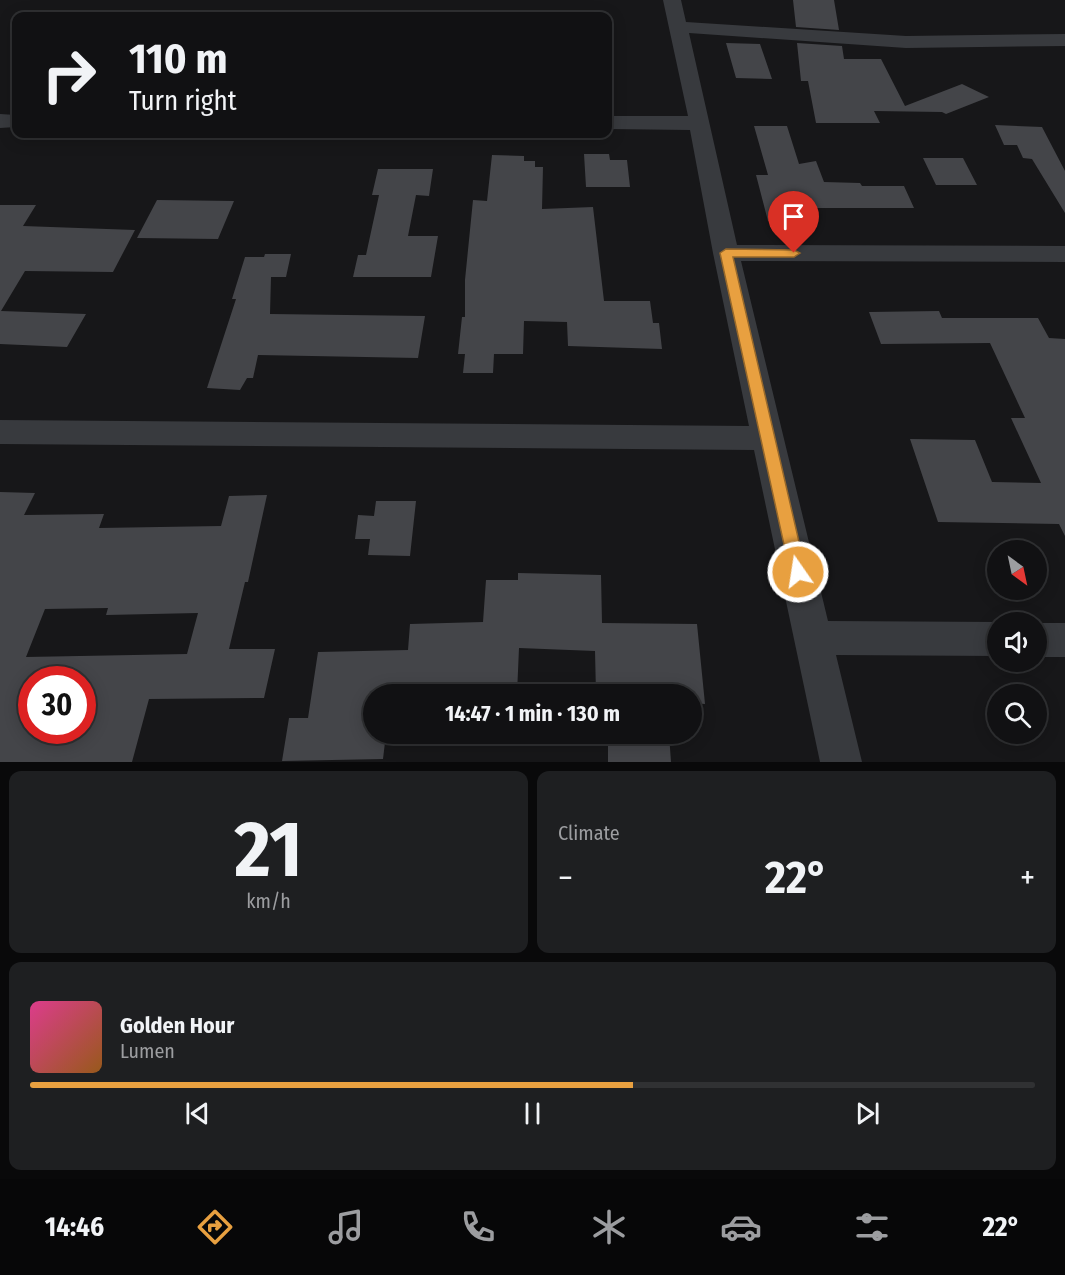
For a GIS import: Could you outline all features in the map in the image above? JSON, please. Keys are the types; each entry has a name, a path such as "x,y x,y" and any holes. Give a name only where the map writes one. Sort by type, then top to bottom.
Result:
{"street":[{"path":"841,762 726,253 675,14 906,42 1065,40"},
{"path":"612,123 700,123"},
{"path":"726,253 1065,254"},
{"path":"0,432 768,438"},
{"path":"813,638 987,639"},
{"path":"1047,640 1065,640"}],"building":[{"path":"793,0 834,0 839,30 796,27"},
{"path":"726,43 760,44 772,79 736,78"},
{"path":"797,43 842,46 844,59 881,59 905,106 962,84 989,97 946,114 942,112 874,111 880,123 816,123 808,81 801,81"},
{"path":"995,125 1042,127 1065,171 1065,213 1032,159 1023,158 1017,145 1004,145"},
{"path":"754,126 787,126 799,164 816,161 824,182 860,183 862,186 904,186 914,208 788,208 792,221 768,221 756,175 768,175"},
{"path":"584,154 609,154 610,160 627,160 630,187 586,187"},
{"path":"492,155 524,156 524,161 535,161 535,167 543,167 542,209 593,207 604,301 650,301 653,323 659,323 662,349 568,346 567,322 524,321 523,354 494,354 493,373 463,373 465,354 458,354 462,317 465,317 465,280 473,200 487,201"},
{"path":"923,158 963,158 977,185 936,185"},
{"path":"378,169 433,169 429,196 416,195 408,236 438,236 431,277 353,277 358,255 366,255 379,195 372,195"},
{"path":"157,200 234,201 218,239 137,238"},
{"path":"0,205 36,205 23,226 135,230 113,272 25,271 1,311 86,314 67,347 0,344"},
{"path":"265,254 291,254 286,277 271,277 270,314 425,316 418,358 258,355 253,378 247,378 240,390 207,388 236,299 232,299 245,257 264,257"},
{"path":"939,311 942,318 1038,318 1049,338 1065,339 1065,536 1059,524 938,522 910,439 975,440 992,482 1041,483 1011,418 1025,418 990,343 881,344 869,312"},
{"path":"0,492 35,493 24,515 104,514 99,528 221,526 229,496 267,495 248,582 245,582 229,649 275,649 264,698 149,699 132,762 0,762","holes":["108,608 106,615 198,613 187,654 26,657 45,609"]},
{"path":"376,501 416,501 410,556 368,555 370,539 355,539 358,515 374,516"},
{"path":"518,573 601,575 602,623 697,624 705,704 702,704 702,684 596,684 595,651 519,648 517,684 363,684 363,744 385,744 383,759 282,761 289,718 308,718 318,652 408,650 410,624 483,622 486,580 518,580"},
{"path":"608,744 670,744 671,762 608,762"}],"route":[{"path":"794,253 726,253 798,572"}]}
